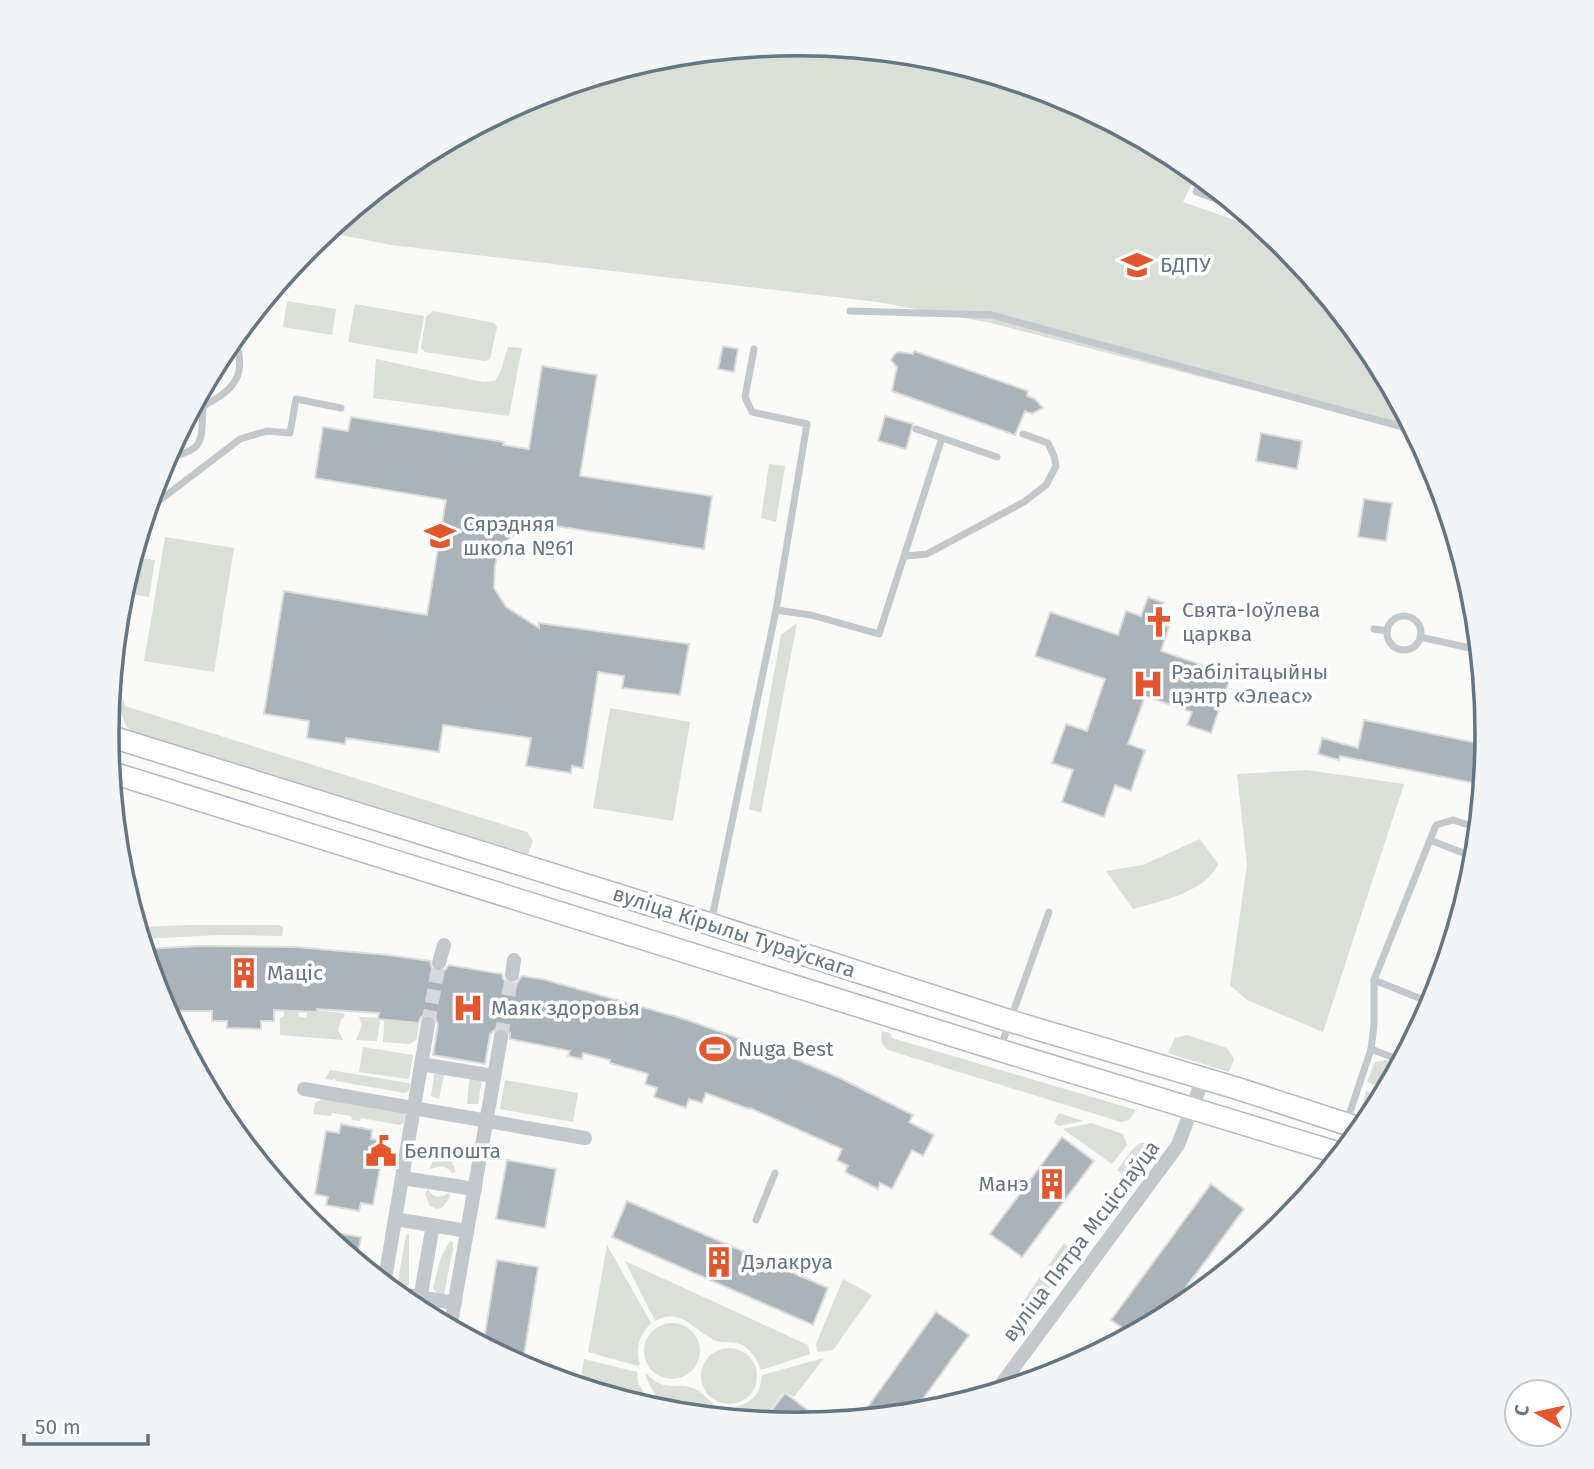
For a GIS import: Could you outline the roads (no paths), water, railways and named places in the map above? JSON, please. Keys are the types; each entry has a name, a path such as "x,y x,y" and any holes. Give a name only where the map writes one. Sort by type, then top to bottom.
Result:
{"main road":[{"name":"вуліца Кірылы Тураўскага","path":"118,740 1351,1126"},
{"name":"вуліца Кірылы Тураўскага","path":"120,775 999,1051 1332,1151"}],"street":[{"path":"439,963 444,945"},
{"path":"386,1274 428,1024"},
{"path":"452,1318 501,1037"},
{"path":"421,1064 494,1076"},
{"name":"вуліца Пятра Мсціслаўца","path":"1004,1380 1178,1145 1203,1079"},
{"path":"304,1089 585,1138"},
{"path":"402,1178 475,1189"},
{"path":"395,1219 467,1231"},
{"path":"420,1299 433,1225"},
{"path":"428,1304 455,1303"}],"lane":[{"path":"1198,188 1196,192 1212,198"},
{"path":"850,311 992,314 1402,427"},
{"path":"711,924 776,610 807,424 752,412 746,397 754,349"},
{"path":"203,406 231,389 236,380 241,355 239,350"},
{"path":"161,499 240,439 267,431 290,433 296,400 341,408"},
{"path":"179,455 192,452 199,445 203,406"},
{"path":"916,429 997,457"},
{"path":"906,556 927,554 1024,502 1046,485 1056,466 1055,456 1048,443 1023,434"},
{"path":"776,610 811,615 879,634 942,438"},
{"path":"1409,617 1418,624 1420,637 1417,645 1401,650 1391,644 1387,631 1394,620 1409,617"},
{"path":"1374,629 1387,631"},
{"path":"1420,637 1470,648"},
{"path":"1356,1118 1371,1049 1374,980 1436,825 1453,820 1470,825"},
{"path":"1430,840 1464,853"},
{"path":"999,1051 1049,912"},
{"path":"1374,980 1422,999"},
{"path":"1371,1049 1394,1058"},
{"path":"757,1220 775,1173"}],"tunnel":[{"path":"428,1024 439,963"},
{"path":"501,1037 512,975"}],"place":[{"name":"БДПУ","path":"1137,265"},
{"name":"Сярэдняя школа №61","path":"440,536"},
{"name":"Свята-Іоўлева царква","path":"1159,622"},
{"name":"Рэабілітацыйны цэнтр «Элеас»","path":"1148,684"},
{"name":"Маціс","path":"244,973"},
{"name":"Маяк здоровья","path":"468,1008"},
{"name":"Nuga Best","path":"715,1049"},
{"name":"Белпошта","path":"381,1151"},
{"name":"Манэ","path":"1052,1184"},
{"name":"Дэлакруа","path":"719,1262"}]}
